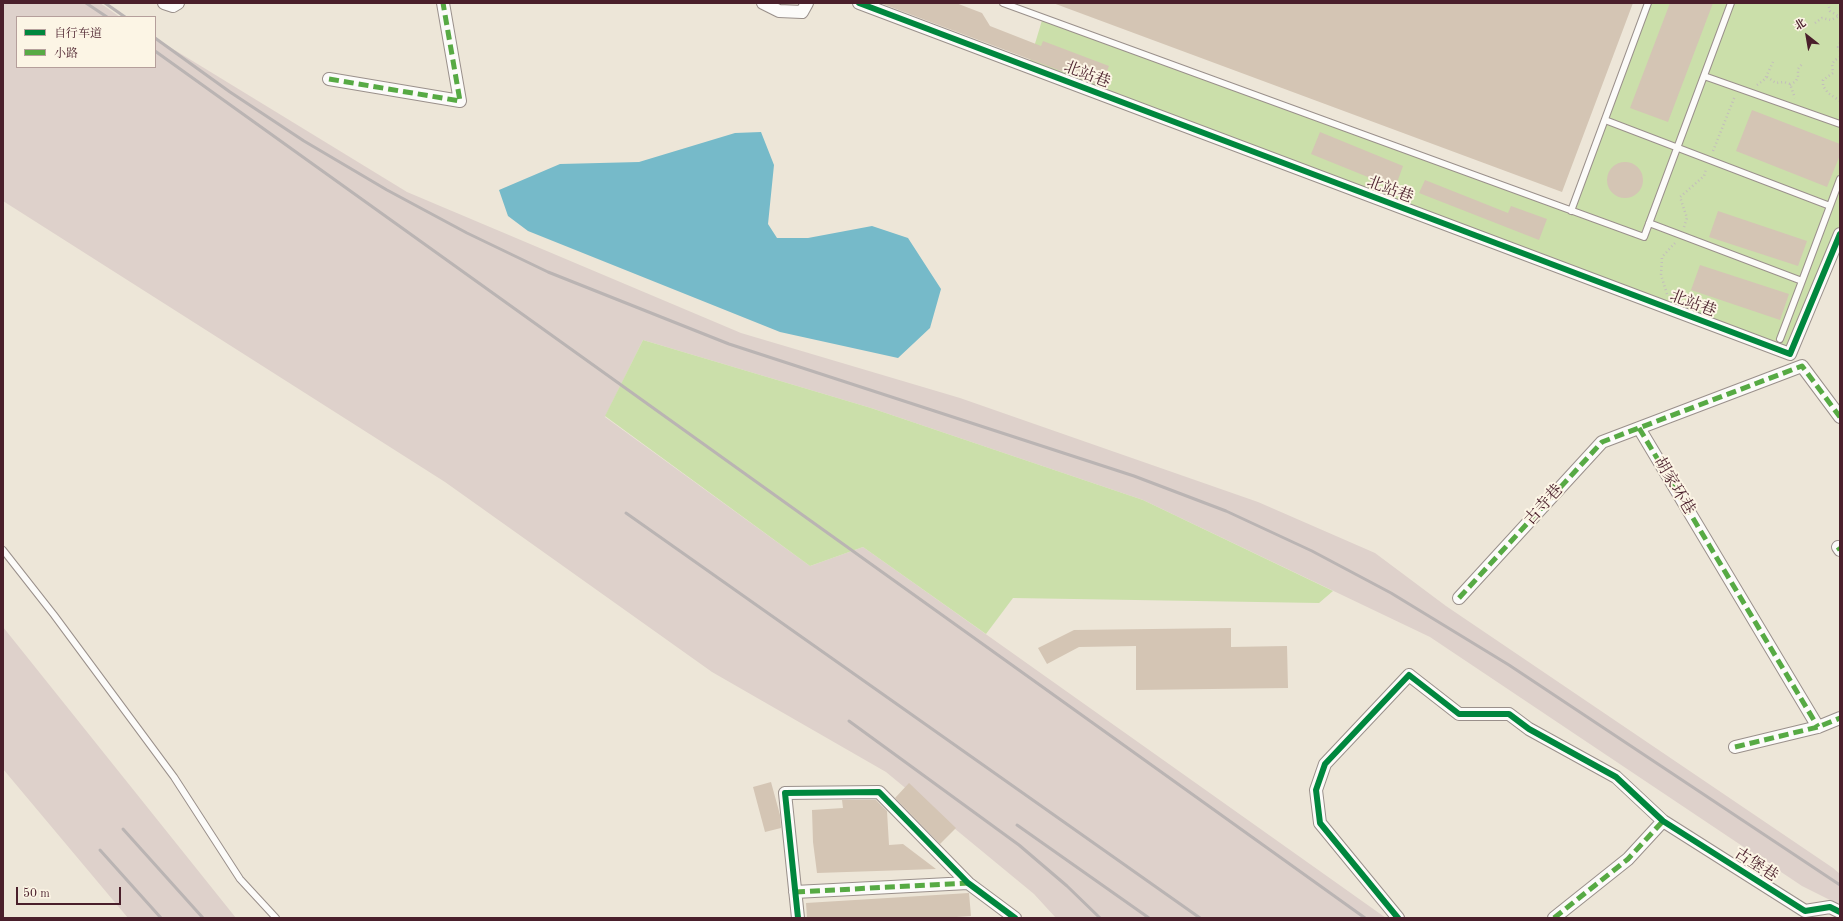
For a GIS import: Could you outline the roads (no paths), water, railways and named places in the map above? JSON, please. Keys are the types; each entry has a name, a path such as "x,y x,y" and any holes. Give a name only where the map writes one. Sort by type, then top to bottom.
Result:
{"street":[{"path":"164,3 173,6 178,3"},
{"path":"329,79 460,101 443,3"},
{"path":"762,3 779,11 802,12 807,3"},
{"name":"北站巷","path":"859,3 1790,354 1840,234"},
{"path":"1639,428 1802,366 1840,417"},
{"name":"古寺巷","path":"1459,598 1602,442 1639,428"},
{"name":"胡家环巷","path":"1639,428 1818,727"},
{"name":"古堡巷","path":"1398,918 1320,823 1316,790 1326,764 1409,675 1459,714 1509,714 1529,729 1616,777 1663,821 1806,911 1830,907 1840,912"},
{"path":"1735,747 1818,727 1840,718"},
{"path":"798,918 785,793 879,792 968,883 1001,906 1014,918"},
{"path":"1554,918 1628,860 1663,821"},
{"path":"795,892 968,883"}],"lane":[{"path":"1004,3 1644,237 1731,3"},
{"path":"1571,210 1648,3"},
{"path":"1704,76 1840,124"},
{"path":"1605,120 1830,206"},
{"path":"1780,339 1840,179"},
{"path":"1649,223 1802,281"},
{"path":"3,550 54,614 174,777 240,879 276,918"}],"water":[{"path":"761,132 774,165 768,224 777,238 808,238 872,226 908,238 941,289 930,328 898,358 780,332 528,231 508,216 499,190 560,164 639,162 735,133"}],"railway":[{"path":"86,3 106,16"},
{"path":"105,3 124,16"},
{"path":"156,39 230,92 304,141 387,190 467,233 548,272 729,344 1134,476 1226,511 1312,551 1391,593 1509,665 1840,885"},
{"path":"156,52 1365,918"},
{"path":"626,513 1200,918"},
{"path":"849,721 1019,845 1067,886 1100,918"},
{"path":"1017,825 1149,918"},
{"path":"123,829 203,918"},
{"path":"100,850 161,918"}]}
